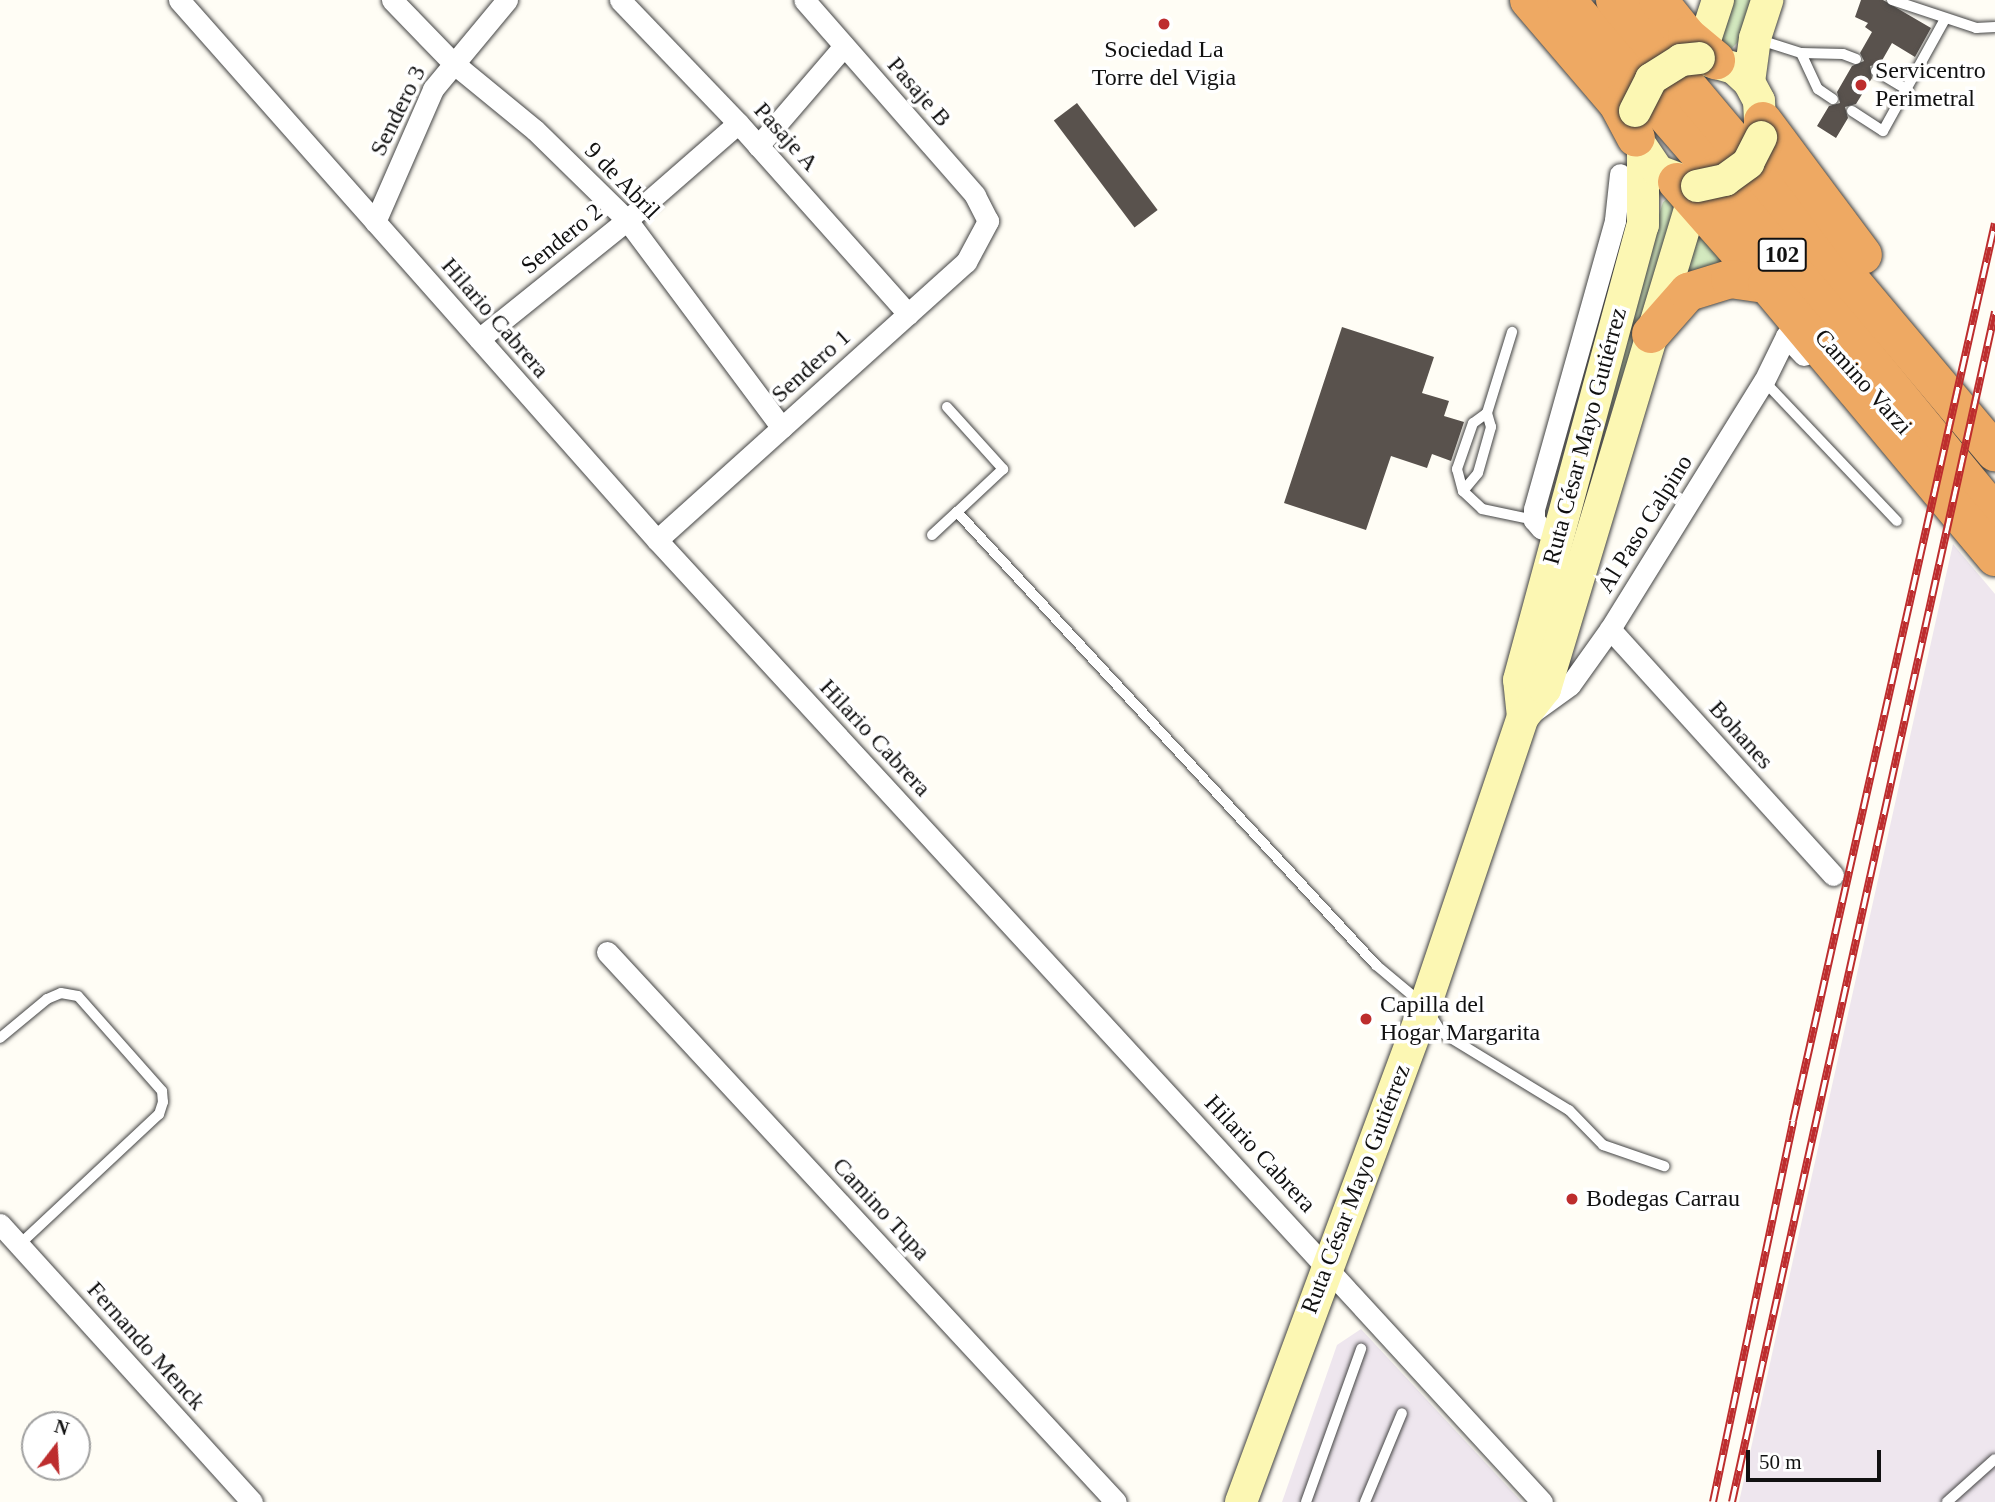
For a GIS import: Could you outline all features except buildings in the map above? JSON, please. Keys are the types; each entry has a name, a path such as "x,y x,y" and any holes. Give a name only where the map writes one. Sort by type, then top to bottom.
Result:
{"highway":[{"path":"1529,0 1618,104 1634,144"},
{"name":"102","path":"1566,0 1716,173 1995,514"},
{"name":"102","path":"1615,0 1995,453"},
{"path":"1658,0 1705,56"},
{"path":"1762,129 1995,416"},
{"path":"1689,189 1995,557"},
{"path":"1651,334 1688,292 1730,279 1767,284"}],"main road":[{"path":"1705,56 1718,0"},
{"path":"1749,82 1705,56 1681,60 1651,79 1634,144 1658,171 1689,189 1725,180 1748,163 1762,129 1749,82 1755,38 1767,0"},
{"name":"Ruta César Mayo Gutiérrez","path":"1523,717 1519,680 1546,527 1643,225 1634,144"},
{"name":"Ruta César Mayo Gutiérrez","path":"1241,1502 1325,1269 1425,1006 1523,717 1545,689 1651,334 1689,189"}],"street":[{"name":"9 de Abril","path":"392,0 452,62 535,130 627,220 782,428"},
{"name":"Sendero 3","path":"375,222 433,89 452,62 508,0"},
{"name":"Pasaje A","path":"620,0 738,122 908,314"},
{"name":"Pasaje B","path":"804,0 975,195 988,221"},
{"name":"Hilario Cabrera","path":"183,1 657,540 1542,1502"},
{"path":"758,146 844,46"},
{"name":"Sendero 2","path":"479,338 627,220 738,122"},
{"name":"Sendero 1","path":"657,540 966,262 988,221"},
{"name":"Al Paso Calpino","path":"1523,717 1553,702 1570,685 1610,629 1764,381 1786,336"},
{"name":"Camino Varzi","path":"1786,336 1900,464"},
{"name":"Bohanes","path":"1610,629 1833,875"},
{"name":"Camino Tupa","path":"607,952 1116,1502"},
{"name":"Fernando Menck","path":"0,1224 252,1502"}],"lane":[{"path":"1892,0 1976,28 1995,27"},
{"path":"1852,111 1883,131 1945,19"},
{"path":"1755,38 1801,53 1843,54 1856,59"},
{"path":"1801,53 1818,89 1833,99"},
{"path":"1876,71 1908,90"},
{"path":"1463,491 1478,473 1491,427 1487,413 1512,332"},
{"path":"1764,381 1897,521"},
{"path":"932,535 1003,469 947,407"},
{"path":"1487,413 1473,423 1457,469 1463,491 1482,509 1546,527"},
{"path":"957,512 1376,965 1425,1006 1441,1032 1569,1110 1603,1145 1664,1166"},
{"path":"0,1038 47,999 61,993 78,996 162,1091 163,1102 159,1114 19,1245"},
{"path":"1306,1502 1361,1349"},
{"path":"1365,1502 1402,1413"},
{"path":"1947,1502 1995,1459"}],"shaded area":[{"path":"1953,544 1995,594 1995,1502 1739,1502"},
{"path":"1361,1329 1522,1502 1282,1502 1337,1345"}],"green space":[{"path":"1729,0 1751,0 1740,40 1731,49 1712,43"},
{"path":"1670,197 1679,200 1580,508 1608,379 1663,202"},
{"path":"1700,223 1741,262 1680,278"}],"railway":[{"path":"1713,1502 1793,1121 1995,223"},
{"path":"1732,1502 1995,312"}],"place":[{"name":"Sociedad La Torre del Vigia","path":"1164,24"},
{"name":"Servicentro Perimetral","path":"1861,85"},
{"name":"Capilla del Hogar Margarita","path":"1366,1019"},
{"name":"Bodegas Carrau","path":"1572,1199"}]}
